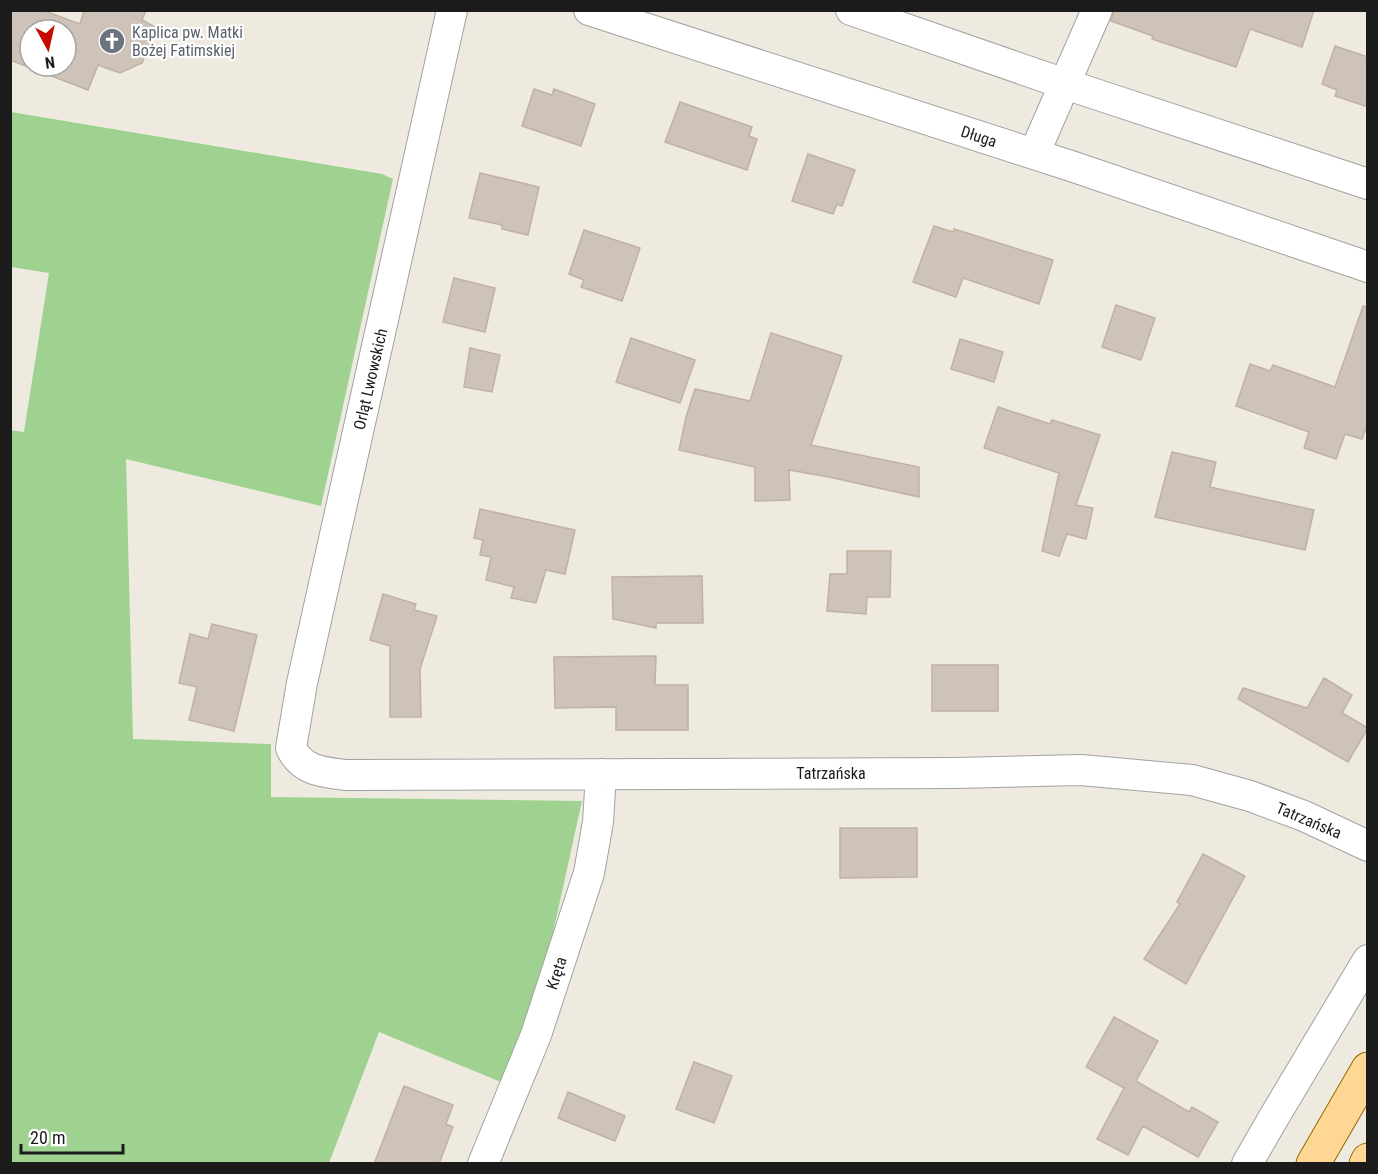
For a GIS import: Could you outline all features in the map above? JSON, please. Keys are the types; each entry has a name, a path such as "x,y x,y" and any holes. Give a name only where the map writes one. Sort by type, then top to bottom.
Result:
{"main road":[{"path":"1313,1164 1368,1070"}],"street":[{"name":"Orląt Lwowskich","path":"291,748 302,683 452,10"},
{"name":"Długa","path":"589,10 1034,154 1368,267"},
{"path":"851,10 1065,84 1368,184"},
{"path":"1034,154 1097,10"},
{"name":"Tatrzańska","path":"291,748 303,765 345,775 944,773 1081,770 1137,774 1192,780 1250,796 1304,816 1368,846"},
{"name":"Kręta","path":"483,1164 536,1035 589,873 598,822 601,774"},
{"path":"1247,1164 1368,960"}],"green space":[{"path":"11,112 382,174 393,179 321,506 126,459 133,739 271,744 271,797 582,801 547,960 501,1082 379,1032 329,1163 11,1163 10,430 24,432 49,273 11,267"}],"building":[{"name":"Kaplica pw. Matki Bożej Fatimskiej","path":"10,10 42,10 64,18 18,18 18,63 10,60"},
{"name":"Kaplica pw. Matki Bożej Fatimskiej","path":"84,10 146,10 142,20 157,28 142,63 120,73 98,65 88,90 57,78 78,78 78,23 80,24"},
{"path":"1114,10 1314,10 1302,47 1250,29 1236,67 1152,39 1153,36 1111,21"},
{"path":"1335,46 1368,57 1368,107 1335,96 1337,90 1322,84"},
{"path":"534,89 552,95 554,89 595,104 581,146 522,126"},
{"path":"680,102 752,127 749,136 757,139 747,170 665,142"},
{"path":"808,154 855,170 842,206 837,204 833,214 792,201"},
{"path":"480,173 539,187 528,235 502,229 502,225 469,218"},
{"path":"934,226 953,232 954,229 1053,260 1039,304 963,278 956,297 913,282"},
{"path":"584,230 640,248 622,301 581,287 584,280 569,274"},
{"path":"454,278 495,288 485,332 443,322"},
{"path":"1116,305 1155,318 1141,360 1102,347"},
{"path":"1363,306 1368,307 1368,422 1362,439 1345,434 1336,459 1304,448 1309,432 1236,406 1250,364 1270,371 1273,365 1335,387"},
{"path":"771,333 842,356 811,445 919,467 919,497 789,470 790,500 755,501 755,467 679,450 695,389 750,401"},
{"path":"631,338 695,360 680,403 616,382"},
{"path":"960,339 1003,352 994,382 951,369"},
{"path":"470,348 500,355 492,392 464,387"},
{"path":"998,407 1050,424 1052,420 1100,435 1076,505 1093,508 1086,539 1067,534 1059,556 1042,551 1059,473 984,448"},
{"path":"1172,452 1216,462 1210,487 1314,510 1305,550 1155,517"},
{"path":"480,509 575,530 565,574 546,570 536,603 511,598 514,587 486,580 491,557 480,555 483,540 474,538"},
{"path":"847,551 891,551 890,597 867,597 866,614 827,611 830,574 847,574"},
{"path":"702,576 703,623 656,623 656,628 613,619 612,577"},
{"path":"383,594 416,604 414,610 437,616 420,669 421,717 390,717 390,646 370,640"},
{"path":"212,624 257,635 234,731 189,720 197,687 179,683 190,634 208,639"},
{"path":"656,656 655,685 688,685 688,730 616,730 616,707 555,708 554,657"},
{"path":"932,665 998,665 998,711 932,711"},
{"path":"1324,678 1352,695 1342,713 1368,728 1348,762 1238,699 1243,688 1307,708"},
{"path":"840,828 917,828 917,877 840,878"},
{"path":"1203,854 1245,876 1186,984 1144,959 1180,904 1177,902"},
{"path":"1114,1017 1158,1041 1136,1081 1189,1112 1192,1107 1218,1122 1198,1157 1143,1126 1128,1155 1097,1139 1124,1088 1086,1067"},
{"path":"694,1062 732,1076 714,1123 676,1109"},
{"path":"404,1086 453,1105 446,1124 453,1127 439,1164 374,1164"},
{"path":"568,1092 625,1116 615,1141 558,1118"}],"place":[{"name":"Kaplica pw. Matki Bożej Fatimskiej","path":"112,41"}]}
